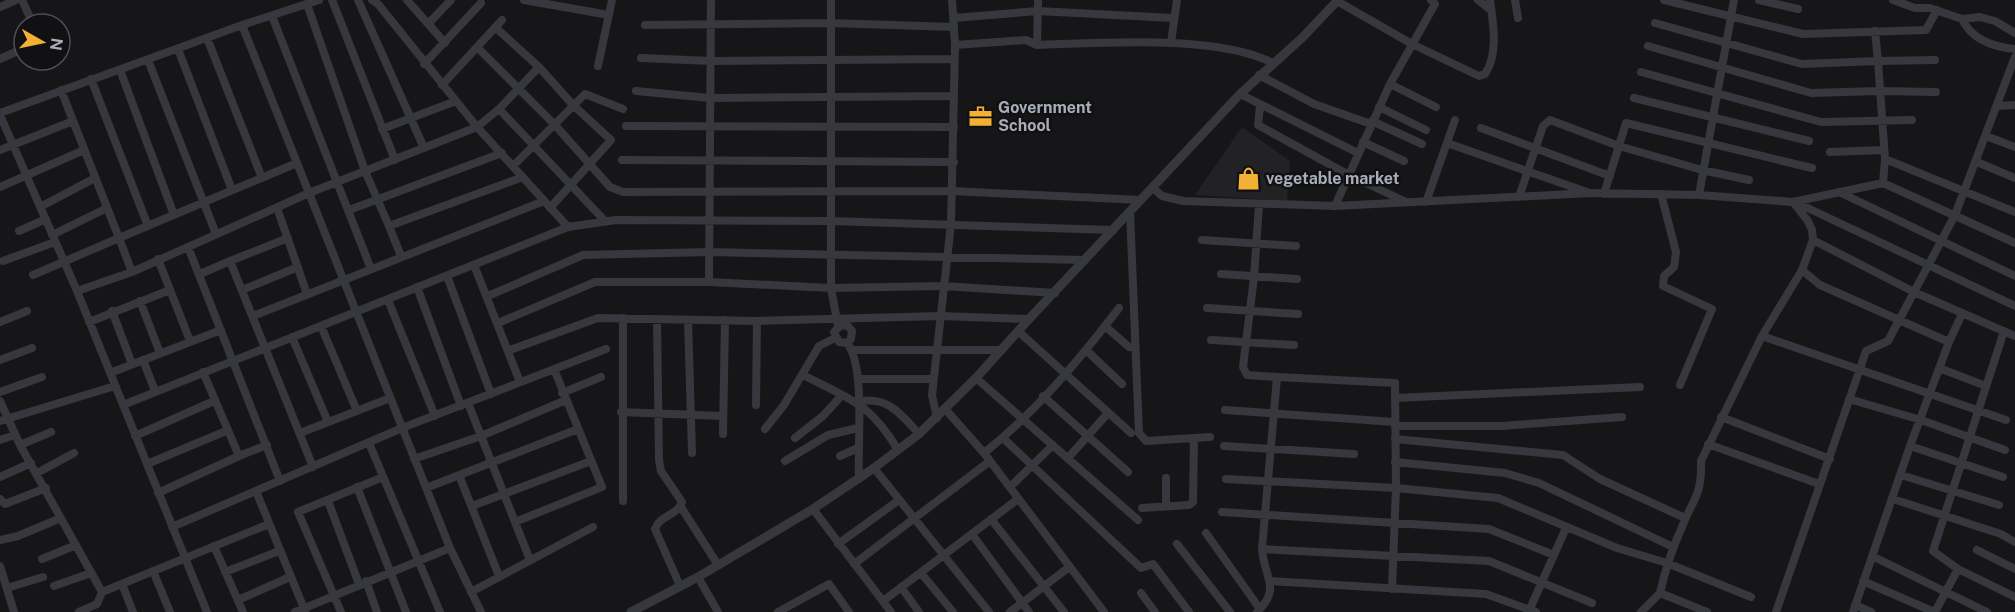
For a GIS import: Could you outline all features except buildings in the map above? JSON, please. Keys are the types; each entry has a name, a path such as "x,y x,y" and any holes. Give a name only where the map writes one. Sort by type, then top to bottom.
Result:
{"street":[{"path":"0,8 16,0"},
{"path":"207,612 77,291 0,114 242,24 319,0"},
{"path":"332,0 394,160"},
{"path":"358,0 424,148"},
{"path":"407,0 429,22 445,43"},
{"path":"415,7 421,0"},
{"path":"429,22 451,0"},
{"path":"524,0 609,15"},
{"path":"598,66 612,0"},
{"path":"709,282 711,0"},
{"path":"831,0 831,288 838,326 834,332 835,338 838,342 847,343 853,350 859,379 859,479"},
{"path":"937,418 932,405 933,379 951,224 954,162 955,45 952,0"},
{"path":"1037,45 1038,0"},
{"path":"1171,43 1177,0"},
{"path":"631,612 698,577 813,509 859,479 919,434 946,410 1240,94 1302,38 1337,0 1412,44 1471,73 1485,74 1489,68 1495,27 1490,0"},
{"path":"1335,206 1390,84 1435,4 1431,0"},
{"path":"1478,0 1491,10"},
{"path":"1515,0 1518,18"},
{"path":"1664,0 1803,34 1926,30 1933,9"},
{"path":"1699,195 1734,0"},
{"path":"1759,0 1798,9"},
{"path":"1893,0 1915,8 1933,9 1962,19 1980,17 1995,21 2015,33"},
{"path":"1922,0 1933,9"},
{"path":"377,1 424,64 477,127 568,227"},
{"path":"424,64 481,3"},
{"path":"307,4 365,171 401,256"},
{"path":"645,25 954,22 1038,11 1173,18"},
{"path":"272,16 371,269"},
{"path":"1962,19 1967,29 1981,40 1996,46 2015,49"},
{"path":"442,85 502,20"},
{"path":"1655,23 1810,65 1935,60"},
{"path":"242,24 450,548 481,612"},
{"path":"496,28 539,67 573,105 611,140 550,208"},
{"path":"1875,31 1885,159 1882,183"},
{"path":"207,38 262,177"},
{"path":"955,45 1026,40 1037,45 1171,43 1255,54 1273,63"},
{"path":"1648,46 1811,93 1936,92"},
{"path":"478,48 555,125 610,187 623,192 952,191 1140,200"},
{"path":"178,49 232,190"},
{"path":"1776,612 1866,351 1888,341 1955,215 2015,57"},
{"path":"641,58 711,61 954,59"},
{"path":"148,60 206,201 216,234"},
{"path":"77,291 132,272 309,194 477,127 499,109 539,67"},
{"path":"120,70 174,215"},
{"path":"1641,72 1821,122 1912,120"},
{"path":"1259,75 1314,104 1372,122 1422,144"},
{"path":"91,79 148,226"},
{"path":"1390,84 1436,107"},
{"path":"61,90 132,272"},
{"path":"636,91 710,98 954,96"},
{"path":"513,166 585,94 622,109"},
{"path":"1240,94 1358,153"},
{"path":"1634,98 1713,120 1809,141"},
{"path":"382,129 456,101"},
{"path":"1997,106 2015,105"},
{"path":"1260,106 1258,125 1348,175 1407,203"},
{"path":"1379,107 1426,130"},
{"path":"499,109 570,187 605,221"},
{"path":"1426,202 1455,120"},
{"path":"1520,197 1544,123 1550,120 1619,146 1702,170 1749,180"},
{"path":"0,150 73,121"},
{"path":"1604,194 1626,123 1812,168"},
{"path":"626,126 954,127"},
{"path":"1481,128 1610,176"},
{"path":"1986,136 2015,147"},
{"path":"1363,142 1404,161"},
{"path":"1447,143 1591,193"},
{"path":"0,187 84,150"},
{"path":"1830,152 1884,150"},
{"path":"349,210 502,153"},
{"path":"622,160 710,162 830,159 954,162"},
{"path":"1885,159 2015,212"},
{"path":"1977,162 2015,178"},
{"path":"33,275 297,163"},
{"path":"389,226 523,177"},
{"path":"40,207 95,178"},
{"path":"1153,188 1172,200 1335,206 1591,193 1699,195 1793,202 1882,183 2015,243"},
{"path":"1839,192 2015,276"},
{"path":"1661,194 1676,252 1674,267 1664,276 1663,286 1712,309 1680,386"},
{"path":"253,316 544,201"},
{"path":"1641,612 1660,593 1673,547 1698,494 1702,481 1701,461 1708,444 1762,336 1802,270 1813,240 1808,221 1793,202"},
{"path":"1793,202 2015,306"},
{"path":"1259,205 1244,372 1252,376 1395,383 1396,488 1392,589"},
{"path":"3,261 54,238 107,208"},
{"path":"277,208 307,294"},
{"path":"1130,212 1139,433 1146,441 1210,437"},
{"path":"19,231 46,219"},
{"path":"123,405 568,227 605,221 710,220 831,221 1113,230"},
{"path":"200,274 288,238"},
{"path":"1202,240 1296,246"},
{"path":"1813,240 1914,292 2015,336"},
{"path":"188,247 280,481"},
{"path":"488,296 583,255 709,252 1085,260"},
{"path":"158,260 190,342"},
{"path":"230,261 313,467"},
{"path":"474,265 510,350 520,382"},
{"path":"242,290 297,267"},
{"path":"1802,270 1820,285 1900,318 1949,342"},
{"path":"1221,274 1297,279"},
{"path":"447,276 491,394"},
{"path":"498,323 595,282 709,282 831,288 943,286 1055,293"},
{"path":"417,287 464,404 481,436 530,560"},
{"path":"89,322 170,290"},
{"path":"388,300 435,416"},
{"path":"140,301 160,353"},
{"path":"984,453 1024,418 1086,350 1119,308"},
{"path":"1207,308 1298,314"},
{"path":"0,322 27,311"},
{"path":"112,312 132,364"},
{"path":"1871,612 1854,608 1910,446 1949,342 1962,314"},
{"path":"510,350 598,318 757,321 940,316 1029,319"},
{"path":"623,318 621,412 623,501"},
{"path":"657,319 657,414 661,471 681,498 681,507 718,565"},
{"path":"688,320 692,453"},
{"path":"723,434 724,320"},
{"path":"756,405 757,321"},
{"path":"838,326 848,326 852,331 851,339 847,343"},
{"path":"1105,326 1129,347"},
{"path":"321,327 357,411"},
{"path":"110,373 221,330"},
{"path":"2004,331 1933,551 1958,569 2015,597"},
{"path":"1019,332 1131,434"},
{"path":"1762,336 2006,420"},
{"path":"292,337 327,422"},
{"path":"765,429 803,375 819,346 835,338"},
{"path":"1211,340 1294,345"},
{"path":"0,360 32,348"},
{"path":"172,527 402,429 606,349"},
{"path":"853,350 1002,350"},
{"path":"1086,350 1122,384"},
{"path":"143,360 155,391"},
{"path":"1940,368 1986,386"},
{"path":"515,522 602,487 554,369"},
{"path":"203,372 226,431 239,456"},
{"path":"803,375 858,402 879,419 898,450"},
{"path":"0,392 42,377"},
{"path":"414,459 481,436 602,377"},
{"path":"1206,533 1259,610 1270,600 1270,581 1263,565 1262,549 1277,377"},
{"path":"976,378 1138,520"},
{"path":"859,379 933,379"},
{"path":"0,421 115,386"},
{"path":"1395,398 1640,387"},
{"path":"795,438 823,416 842,395"},
{"path":"1043,396 1128,472"},
{"path":"300,433 390,398"},
{"path":"1849,399 1921,420 2005,450"},
{"path":"858,402 878,400 888,404 919,434"},
{"path":"0,401 20,445 102,592 99,608 79,612"},
{"path":"135,436 214,401"},
{"path":"946,410 984,453 1068,568 1104,612"},
{"path":"1225,410 1395,424 1502,426 1622,417"},
{"path":"621,412 722,416"},
{"path":"1068,458 1108,413"},
{"path":"1721,417 1830,459"},
{"path":"785,461 828,435 858,428"},
{"path":"426,488 578,429"},
{"path":"147,464 226,431"},
{"path":"20,445 51,432"},
{"path":"0,440 15,435"},
{"path":"1003,438 1141,568 1153,564 1189,612"},
{"path":"1142,508 1189,505 1193,502 1194,438"},
{"path":"1395,440 1563,455 1600,479 1685,518"},
{"path":"369,443 440,612"},
{"path":"1708,444 1820,484"},
{"path":"158,493 267,445"},
{"path":"1010,487 1053,445"},
{"path":"1224,446 1271,447 1354,454"},
{"path":"1910,446 1960,465 2003,477"},
{"path":"840,456 858,448"},
{"path":"37,473 74,453"},
{"path":"472,506 591,461"},
{"path":"854,564 990,461"},
{"path":"1395,462 1505,473 1539,483 1673,547"},
{"path":"0,477 31,463"},
{"path":"874,468 989,612"},
{"path":"459,475 499,576"},
{"path":"1901,475 1999,505"},
{"path":"341,612 298,512 383,477"},
{"path":"1166,478 1166,506"},
{"path":"1226,479 1396,488 1498,498 1617,548 1667,563 1751,597"},
{"path":"357,487 406,612"},
{"path":"0,499 5,504 46,488"},
{"path":"256,491 305,610"},
{"path":"883,601 1018,499"},
{"path":"838,544 899,500"},
{"path":"1893,500 2015,542"},
{"path":"328,501 377,612"},
{"path":"680,586 655,529 660,520 681,507"},
{"path":"813,509 891,612"},
{"path":"1222,512 1394,521 1489,529 1554,555"},
{"path":"0,540 18,536 62,518"},
{"path":"991,519 1064,612"},
{"path":"102,592 269,524"},
{"path":"471,592 593,527"},
{"path":"1270,581 1486,594 1532,611 1566,528"},
{"path":"972,534 1029,612"},
{"path":"1177,544 1230,612"},
{"path":"42,559 76,545"},
{"path":"214,546 243,612"},
{"path":"295,612 305,610 391,570 450,548"},
{"path":"1262,549 1489,561 1592,603"},
{"path":"1977,550 2015,569"},
{"path":"225,572 279,551"},
{"path":"1872,556 1987,612"},
{"path":"0,566 14,612"},
{"path":"1010,612 1068,568"},
{"path":"1863,580 1935,612 1958,569"},
{"path":"153,571 170,612"},
{"path":"54,586 91,573"},
{"path":"921,573 953,612"},
{"path":"7,588 43,576"},
{"path":"698,577 718,612"},
{"path":"238,600 290,578"},
{"path":"122,584 133,612"},
{"path":"779,612 828,584 849,612"},
{"path":"901,587 919,612"},
{"path":"1141,593 1155,612"},
{"path":"1660,593 1707,612"}],"shaded area":[{"name":"vegetable market","path":"1242,127 1290,161 1287,201 1195,195"}],"place":[{"name":"Government School","path":"980,116"},
{"name":"vegetable market","path":"1248,178"}]}
